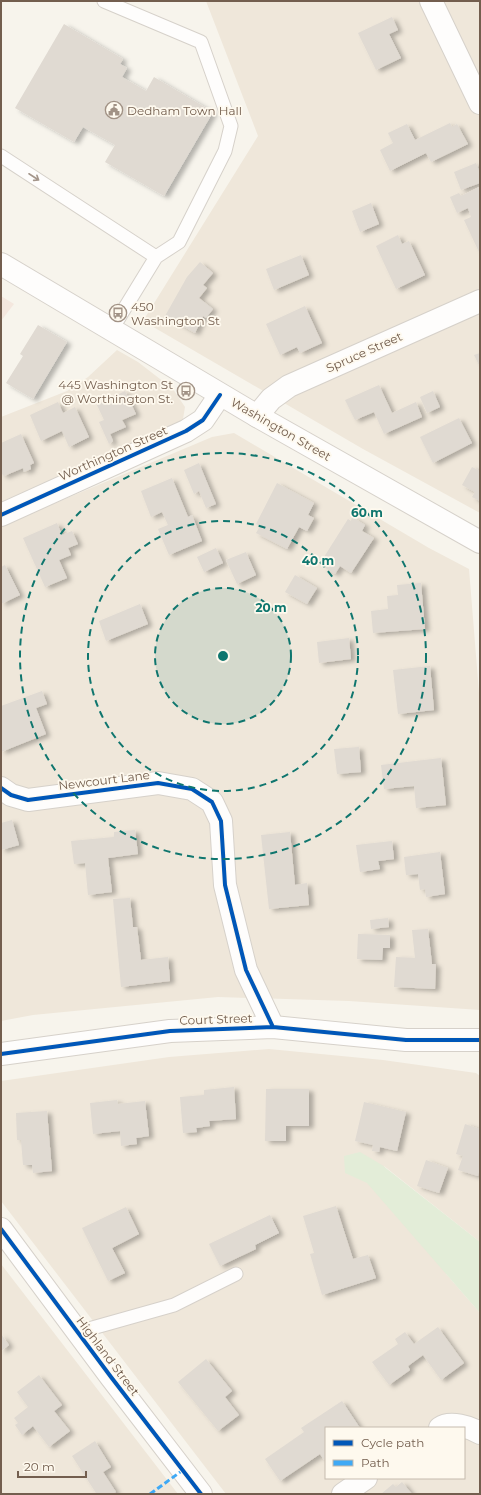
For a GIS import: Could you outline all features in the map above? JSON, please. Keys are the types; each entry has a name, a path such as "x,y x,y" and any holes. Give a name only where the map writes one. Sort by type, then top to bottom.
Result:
{"street":[{"path":"431,1 480,103"},
{"name":"Washington Street","path":"1,264 220,395 480,542"},
{"name":"Spruce Street","path":"257,416 271,399 289,386 480,301"},
{"name":"Worthington Street","path":"1,515 186,431 203,420 220,395"},
{"name":"Newcourt Lane","path":"1,788 11,795 28,800 158,783 192,789 212,802 221,821 225,885 246,970 273,1027"},
{"name":"Court Street","path":"1,1054 170,1031 273,1027 406,1040 480,1040"},
{"name":"Court Street","path":"441,1041 480,1055"},
{"name":"Highland Street","path":"1,1229 201,1494"},
{"path":"442,1427 445,1425 466,1427 480,1433"},
{"path":"343,1494 365,1479"}],"lane":[{"path":"104,1 201,42 231,126 225,151 179,242 156,257 112,330"},
{"path":"1,156 156,257"},
{"path":"78,1332 174,1305 236,1274"}],"shaded area":[{"path":"206,1 480,1 480,513 363,449 143,321 258,136"},
{"path":"1,296 14,304 1,321"},
{"path":"117,350 138,362 173,389 185,407 183,419 173,426 1,502 1,417 67,391 88,377"},
{"path":"234,433 429,548 469,569 480,705 480,1010 349,1001 218,997 33,1015 1,1021 1,526 212,437"},
{"path":"269,1049 383,1060 476,1073 480,1076 480,1242 384,1166 447,1275 480,1313 480,1494 226,1494 1,1201 1,1081 169,1057"},
{"path":"1,1264 178,1494 1,1494"}],"green space":[{"path":"360,1152 382,1165 480,1242 480,1313 367,1183 345,1173 344,1156"}],"building":[{"path":"392,17 398,30 389,34 401,58 376,70 358,33"},
{"name":"Dedham Town Hall","path":"64,24 123,59 120,64 127,68 122,77 146,91 154,77 213,112 164,196 105,162 115,145 83,127 74,142 15,108"},
{"path":"450,123 452,127 457,124 468,144 431,162 426,153 390,171 380,150 393,143 388,133 407,124 415,140"},
{"path":"476,163 480,173 480,183 461,190 454,172"},
{"path":"479,187 480,252 464,220 471,217 468,208 457,213 450,197 459,193 461,196"},
{"path":"371,203 379,224 360,232 352,211"},
{"path":"398,235 402,244 409,241 425,275 396,289 376,246"},
{"path":"301,255 309,275 274,290 266,269"},
{"path":"200,262 213,273 203,285 207,288 199,298 213,309 206,318 203,316 195,333 165,316 187,277"},
{"path":"305,306 322,343 300,353 297,347 280,355 266,324"},
{"path":"38,325 67,342 33,399 6,383 23,356 20,354"},
{"path":"480,353 480,367 474,355"},
{"path":"379,385 392,413 416,402 422,417 384,434 374,412 355,420 345,400"},
{"path":"125,391 136,414 122,420 126,427 110,434 113,441 109,444 99,422 104,420 97,405"},
{"path":"433,391 440,407 427,413 420,397"},
{"path":"58,402 63,413 75,407 89,437 69,447 62,431 41,441 30,415"},
{"path":"459,418 472,443 433,463 420,437"},
{"path":"21,434 34,463 30,465 31,469 24,472 23,468 4,476 1,473 1,443"},
{"path":"199,463 216,504 206,508 199,491 194,494 184,470"},
{"path":"472,467 480,471 480,501 472,497 475,492 462,485"},
{"path":"172,478 188,517 192,515 202,541 169,555 158,529 168,525 162,512 151,517 141,491"},
{"path":"277,483 314,503 308,515 314,518 307,531 299,527 287,549 256,533 260,526 256,524"},
{"path":"352,517 365,525 362,531 374,538 351,573 340,566 335,574 324,567 329,560 324,557 348,519 351,521"},
{"path":"57,523 62,535 72,531 78,544 68,548 71,555 59,560 67,578 45,587 23,538"},
{"path":"216,548 223,563 204,572 197,557"},
{"path":"246,552 256,575 237,584 226,560"},
{"path":"5,565 20,595 1,604 1,567"},
{"path":"295,575 317,588 307,604 285,592"},
{"path":"421,583 425,629 373,633 371,611 388,609 387,596 398,595 397,585"},
{"path":"140,604 148,624 106,641 99,621"},
{"path":"349,638 351,659 319,663 317,642"},
{"path":"430,666 434,710 398,714 393,670"},
{"path":"42,691 47,704 36,708 46,734 1,752 1,706"},
{"path":"359,747 361,772 337,774 334,749"},
{"path":"441,758 446,805 416,808 414,786 384,789 381,765"},
{"path":"12,820 19,845 1,850 1,823"},
{"path":"135,830 138,854 108,858 112,892 88,895 85,863 74,864 71,841 114,837 114,832"},
{"path":"290,832 295,885 307,883 309,905 269,909 261,835"},
{"path":"392,841 394,859 378,861 380,869 360,872 356,845"},
{"path":"440,852 445,894 426,897 425,889 420,890 418,874 406,875 404,857"},
{"path":"130,898 133,927 137,927 141,960 168,957 170,981 121,987 113,899"},
{"path":"388,918 389,927 371,929 370,920"},
{"path":"428,929 432,964 436,964 435,989 394,987 396,957 415,958 412,930"},
{"path":"358,934 390,935 390,948 383,948 382,960 357,959"},
{"path":"234,1087 236,1119 209,1121 210,1126 196,1128 197,1132 183,1133 180,1097 204,1095 204,1090"},
{"path":"266,1089 309,1089 309,1126 286,1126 286,1141 265,1141"},
{"path":"117,1100 118,1104 145,1101 149,1136 136,1138 137,1144 121,1146 120,1131 93,1134 90,1103"},
{"path":"364,1102 406,1112 397,1151 380,1147 379,1152 372,1151 373,1145 355,1141"},
{"path":"47,1111 52,1171 33,1173 32,1165 23,1165 21,1140 17,1140 16,1113"},
{"path":"465,1124 480,1129 480,1169 478,1176 458,1170 463,1156 456,1154"},
{"path":"426,1160 448,1168 439,1193 417,1186"},
{"path":"336,1206 353,1259 368,1255 376,1278 322,1295 310,1254 314,1253 303,1216"},
{"path":"126,1207 139,1234 112,1248 125,1273 108,1281 82,1228"},
{"path":"270,1215 279,1233 255,1245 256,1249 220,1266 209,1244"},
{"path":"438,1327 464,1363 441,1380 423,1355 408,1366 410,1370 389,1385 372,1362 398,1344 395,1339 405,1332 414,1344"},
{"path":"1,1334 9,1345 1,1351"},
{"path":"206,1359 232,1391 225,1397 239,1415 218,1431 178,1382"},
{"path":"39,1375 62,1405 54,1411 70,1431 49,1447 33,1426 22,1435 15,1425 18,1423 14,1418 28,1407 17,1392"},
{"path":"342,1401 359,1427 325,1427 325,1460 320,1454 280,1481 265,1459 304,1432 301,1428"},
{"path":"95,1441 111,1467 103,1472 116,1492 113,1494 94,1494 96,1493 72,1456"},
{"path":"402,1482 412,1494 381,1494 393,1484 396,1487"}],"marked path":[{"path":"150,1494 183,1470"}],"cycle path":[{"path":"1,515 186,431 203,420 220,395"},
{"path":"1,788 11,795 28,800 158,783 192,789 212,802 221,821 225,885 246,970 273,1027"},
{"path":"1,1054 170,1031 273,1027 406,1040 480,1040"},
{"path":"1,1229 111,1377 201,1494"}],"place":[{"name":"Dedham Town Hall","path":"114,110"},
{"name":"450 Washington St","path":"118,313"},
{"name":"445 Washington St @ Worthington St.","path":"186,391"}]}
